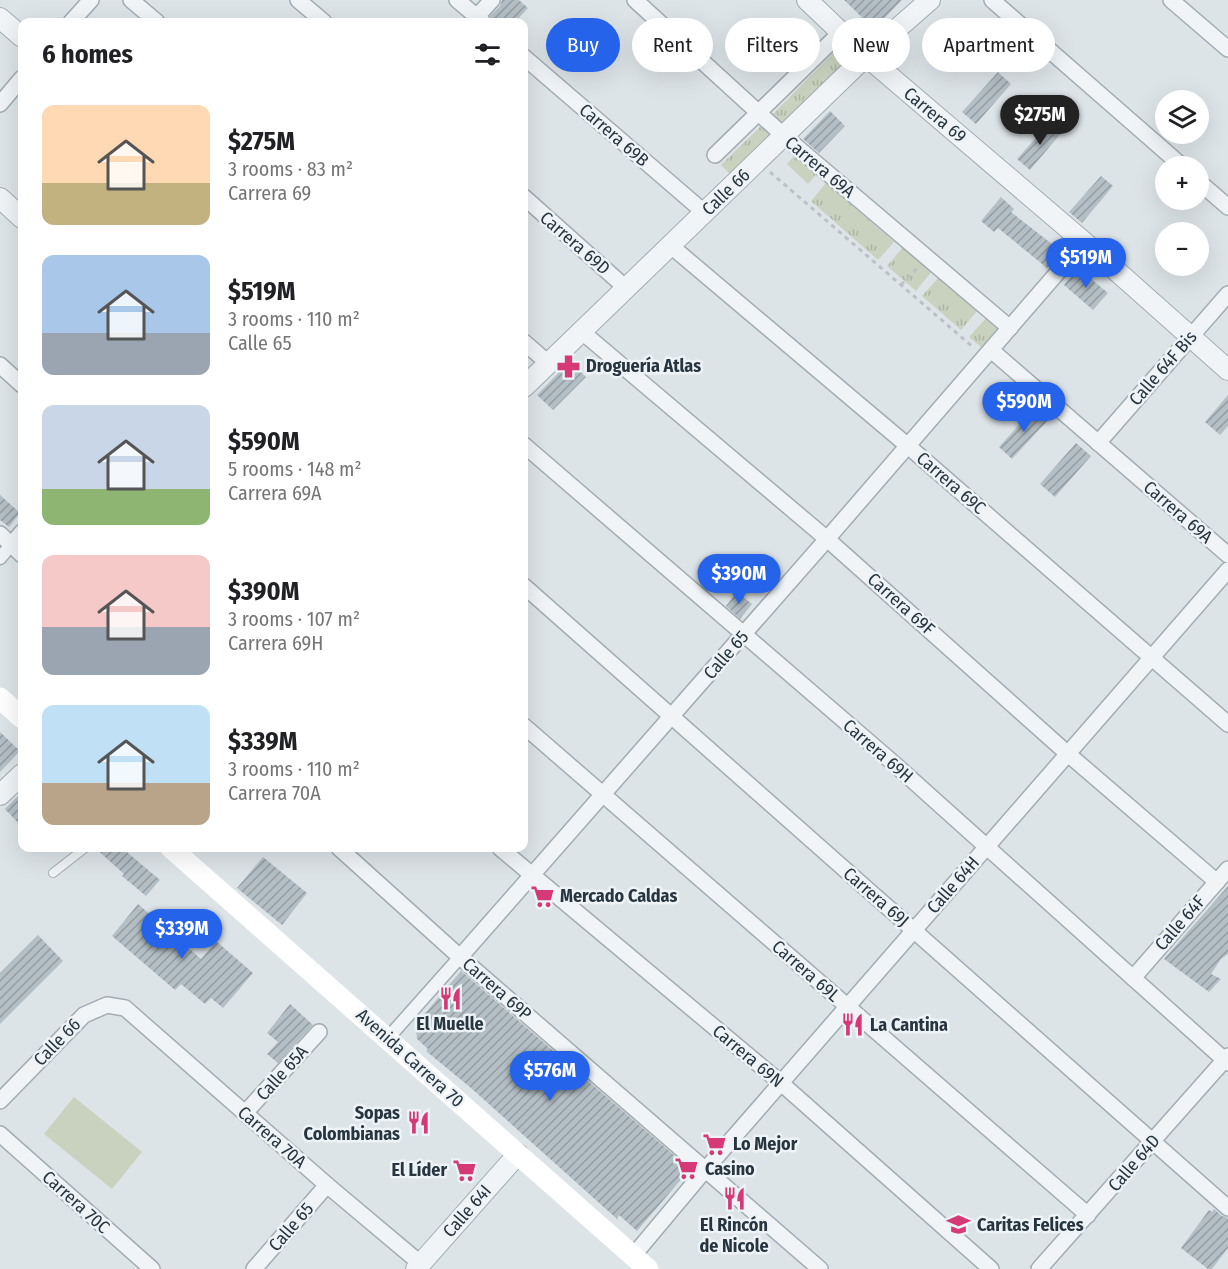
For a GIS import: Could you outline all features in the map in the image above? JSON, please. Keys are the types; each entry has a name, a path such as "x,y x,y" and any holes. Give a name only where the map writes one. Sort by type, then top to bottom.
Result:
{"main road":[{"path":"0,698 18,714"},
{"name":"Avenida Carrera 70","path":"176,852 641,1262"}],"street":[{"path":"75,18 91,0"},
{"path":"131,0 152,18"},
{"path":"298,0 319,18"},
{"path":"457,0 474,18"},
{"path":"479,18 492,0"},
{"name":"Carrera 69A","path":"634,0 784,136 1010,328"},
{"name":"Carrera 69","path":"807,0 832,24"},
{"name":"Calle 66","path":"909,18 930,0"},
{"path":"992,0 1171,156"},
{"path":"1171,0 1228,49"},
{"path":"0,18 18,34"},
{"name":"Calle 66","path":"715,155 832,41"},
{"name":"Carrera 69B","path":"528,60 705,213"},
{"name":"Calle 66","path":"528,383 850,72"},
{"name":"Carrera 69","path":"885,72 1084,242 1228,370"},
{"path":"0,104 18,83"},
{"path":"1209,191 1228,207"},
{"path":"0,198 18,214"},
{"name":"Carrera 69D","path":"528,201 627,288"},
{"name":"Calle 65","path":"388,1038 744,634 1084,242"},
{"name":"Carrera 69C","path":"671,246 908,446 1228,724"},
{"name":"Calle 64F Bis","path":"1098,443 1228,294"},
{"name":"Carrera 69F","path":"581,331 827,539 1068,754 1217,882"},
{"path":"528,346 548,363"},
{"name":"Carrera 69A","path":"988,354 1098,443 1228,555"},
{"path":"0,365 18,381"},
{"name":"Carrera 69H","path":"528,448 882,753 1132,978 1227,1059"},
{"path":"0,558 11,545"},
{"name":"Calle 64H","path":"641,1262 705,1170 1228,570"},
{"name":"Carrera 69J","path":"528,590 1228,1208"},
{"name":"Carrera 69L","path":"528,729 1088,1215"},
{"path":"0,795 18,778"},
{"name":"Carrera 69P","path":"343,852 460,957 820,1269"},
{"name":"Carrera 69N","path":"505,852 781,1083 991,1269"},
{"name":"Calle 64F","path":"1132,978 1228,869"},
{"name":"Calle 66","path":"0,1101 84,1015 107,1005 125,1008"},
{"name":"Carrera 70A","path":"125,1008 419,1266"},
{"name":"Calle 65A","path":"245,1113 319,1032"},
{"name":"Calle 64D","path":"1039,1269 1227,1059"},
{"name":"Carrera 70C","path":"0,1134 152,1269"},
{"name":"Calle 64I","path":"419,1266 518,1154"},
{"name":"Calle 65","path":"254,1269 327,1185"}],"lane":[{"path":"53,873 81,852"}],"path":[{"path":"758,161 901,285 988,354"},
{"path":"901,285 927,258"}],"green space":[{"path":"832,54 832,72 839,72 785,128 772,115 814,72 820,72 820,66"},
{"path":"761,126 773,139 734,178 721,165"},
{"path":"795,155 816,175 808,184 787,164"},
{"path":"826,183 894,242 878,260 811,201"},
{"path":"903,247 932,271 916,291 887,266"},
{"path":"939,277 977,311 961,330 922,296"},
{"path":"986,318 999,329 982,348 969,337"},
{"path":"74,1097 142,1152 112,1189 44,1134"}],"building":[{"path":"502,0 519,0 528,8 519,18 491,18 490,16 500,6"},
{"path":"844,0 902,0 885,18 863,18"},
{"path":"998,72 1011,84 976,124 962,112"},
{"path":"830,111 845,126 819,153 803,139"},
{"path":"1050,122 1062,132 1030,170 1017,159"},
{"path":"1101,176 1113,186 1082,223 1069,212"},
{"path":"1001,197 1014,209 1011,212 1061,251 1047,268 998,228 994,232 981,221"},
{"path":"1078,268 1108,293 1093,310 1064,285"},
{"path":"570,361 586,377 553,410 537,395"},
{"path":"1228,395 1228,426 1220,435 1205,422"},
{"path":"1035,407 1049,419 1012,459 999,447"},
{"path":"1076,443 1091,456 1055,497 1040,484"},
{"path":"0,495 18,511 18,516 9,527 0,520"},
{"path":"737,592 752,604 740,619 726,606"},
{"path":"0,732 18,749 18,753 0,772"},
{"path":"18,796 18,823 5,809"},
{"path":"99,852 127,852 160,880 146,896 122,876 124,874"},
{"path":"263,857 307,893 282,925 237,888"},
{"path":"1228,886 1228,954 1221,959 1211,974 1221,979 1209,992 1164,959"},
{"path":"138,904 201,959 216,941 253,973 223,1008 211,998 205,1004 181,984 175,990 112,936"},
{"path":"38,935 63,961 0,1024 0,973"},
{"path":"461,971 690,1169 637,1231 619,1215 617,1219 471,1088 426,1051 428,1049 417,1039 416,1024"},
{"path":"290,1004 313,1025 278,1063 267,1054 278,1042 267,1033"},
{"path":"1214,1209 1228,1218 1228,1248 1212,1269 1208,1269 1181,1248 1209,1210 1212,1212"}],"place":[{"name":"Droguería Atlas","path":"568,366"},
{"name":"Mercado Caldas","path":"542,896"},
{"name":"El Muelle","path":"450,998"},
{"name":"La Cantina","path":"852,1025"},
{"name":"Sopas Colombianas","path":"418,1123"},
{"name":"Lo Mejor","path":"715,1144"},
{"name":"Casino","path":"687,1169"},
{"name":"El Líder","path":"465,1170"},
{"name":"El Rincón de Nicole","path":"734,1199"},
{"name":"Caritas Felices","path":"959,1225"}]}
